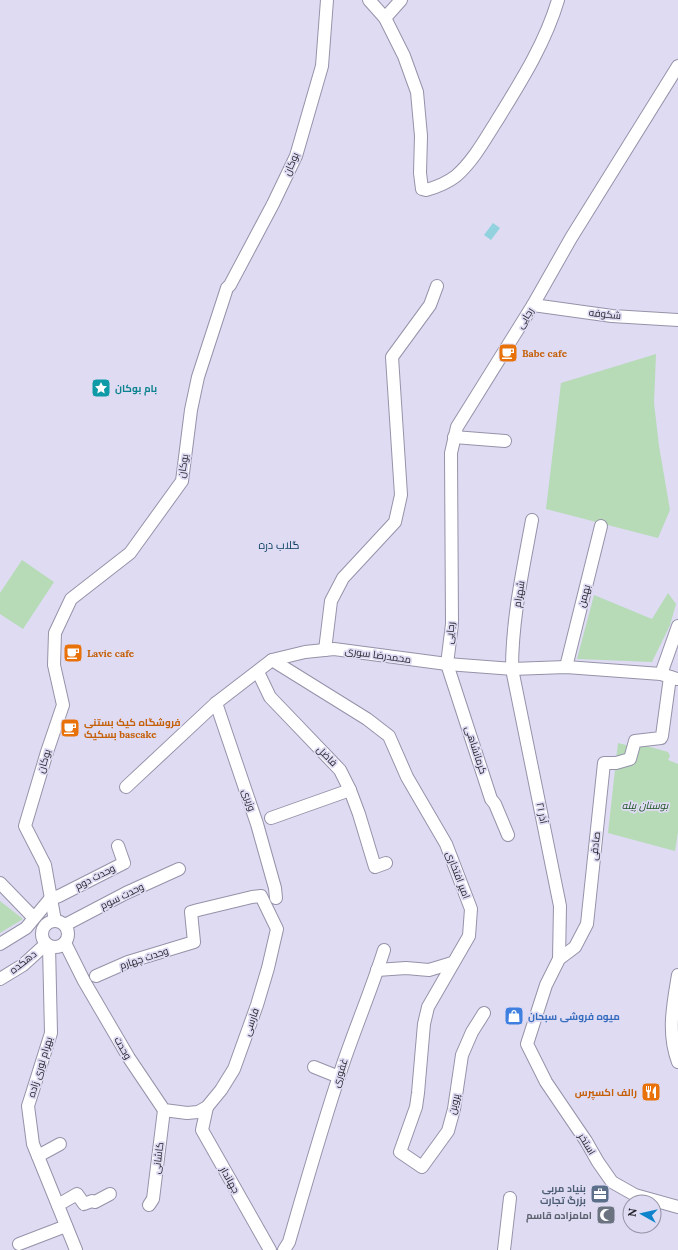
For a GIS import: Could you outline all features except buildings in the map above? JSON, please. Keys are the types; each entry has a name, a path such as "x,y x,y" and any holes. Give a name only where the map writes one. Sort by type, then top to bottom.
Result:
{"street":[{"name":"بوکان","path":"60,923 50,899 45,865 25,826 47,752 63,706 54,665 55,633 72,599 130,554 182,481 191,410 198,377 227,288 273,204 296,156 322,66 327,0"},
{"path":"369,0 385,18 404,56 417,92 421,136 420,181 422,189 426,190 446,183 456,176 473,158 523,79 552,20 558,0"},
{"path":"385,18 401,0"},
{"name":"رجایی","path":"447,664 452,624 450,460 457,427 533,305 571,238 678,66"},
{"path":"325,650 331,601 343,578 396,522 401,494 392,357 430,305 437,286"},
{"name":"شکوفه","path":"533,305 612,316 678,320"},
{"path":"454,437 505,441"},
{"name":"شهرام","path":"512,669 512,653 517,603 532,520"},
{"name":"بهمن","path":"566,667 601,526"},
{"path":"670,677 678,626"},
{"name":"محمدرضا سوری","path":"126,787 216,703 272,660 305,652 334,649 447,664 512,669 566,667 670,677"},
{"name":"امیر افتخاری","path":"272,660 367,719 389,736 407,777 446,844 471,909 469,936 428,1007 424,1024 416,1107 400,1152"},
{"name":"کرمانشاهی","path":"447,664 491,799 495,804 508,835"},
{"name":"۲۱ آذر","path":"512,669 560,906 559,959"},
{"name":"فاضل","path":"258,672 270,698 340,770 350,790 359,814 375,867 386,864"},
{"name":"صادقی","path":"527,1044 546,986 559,959 575,947 586,924 604,763 616,763 630,759 635,742 661,738 670,677"},
{"name":"وزیری","path":"216,703 257,824 275,888 276,898"},
{"path":"271,818 350,790"},
{"name":"وحدت دوم","path":"50,899 59,896 124,863 118,846"},
{"name":"وحدت سوم","path":"60,923 179,869"},
{"path":"0,883 34,918"},
{"name":"وحدت چهارم","path":"96,976 128,962 194,942 191,912 261,896 277,930"},
{"path":"0,944 26,928 50,899"},
{"path":"47,923 60,923 68,932 65,943 57,948 47,945 42,938 42,930 47,923"},
{"name":"فارسی","path":"207,1107 221,1090 234,1069 257,1005 277,930"},
{"name":"وحدت","path":"65,943 84,981 129,1058 164,1110"},
{"name":"دهکده","path":"0,979 23,965 47,945"},
{"name":"بهرام نوری زاده","path":"47,945 51,1033 28,1106 33,1144 76,1250"},
{"name":"غفوری","path":"284,1250 289,1242 304,1187 339,1077 384,950"},
{"path":"377,970 406,968 429,970 452,964"},
{"path":"678,975 671,1018 674,1050 678,1062"},
{"name":"پروین","path":"400,1152 422,1167 448,1131 454,1109 462,1055 472,1032 484,1013"},
{"name":"استخر","path":"527,1044 546,1082 612,1182 635,1195 678,1207"},
{"path":"314,1067 339,1077"},
{"path":"164,1110 187,1113 198,1112 207,1107"},
{"name":"جهاندار","path":"207,1107 202,1130 270,1250"},
{"name":"کاشانی","path":"149,1205 153,1199 164,1110"},
{"path":"38,1156 60,1144"},
{"path":"58,1205 77,1194 84,1204 92,1200 95,1202 110,1194"},
{"path":"504,1250 510,1198"},
{"path":"19,1244 66,1226"}],"green space":[{"path":"656,354 654,403 659,446 670,510 658,538 546,509 561,383"},
{"path":"22,560 54,582 23,629 0,614 0,593"},
{"path":"668,593 676,604 670,625 652,662 577,659 594,595 652,619"},
{"name":"بوستان پیله","path":"618,743 630,746 636,743 668,752 670,756 668,760 678,764 678,832 675,851 608,833"},
{"path":"0,901 23,919 0,933"}],"shaded area":[{"path":"493,223 500,228 491,240 484,235"}],"place":[{"name":"Babe cafe","path":"508,353"},
{"name":"بام بوکان","path":"101,388"},
{"name":"Lavie cafe","path":"73,653"},
{"name":"فروشگاه کیک بستنی بسکیک bascake","path":"70,728"},
{"name":"میوه فروشی سبحان","path":"514,1016"},
{"name":"رالف اکسپرس","path":"651,1092"},
{"name":"بنیاد مربی بزرگ تجارت","path":"600,1194"},
{"name":"امامزاده قاسم","path":"606,1215"}],"district":[{"name":"گلاب دره","path":"279,545"}]}
